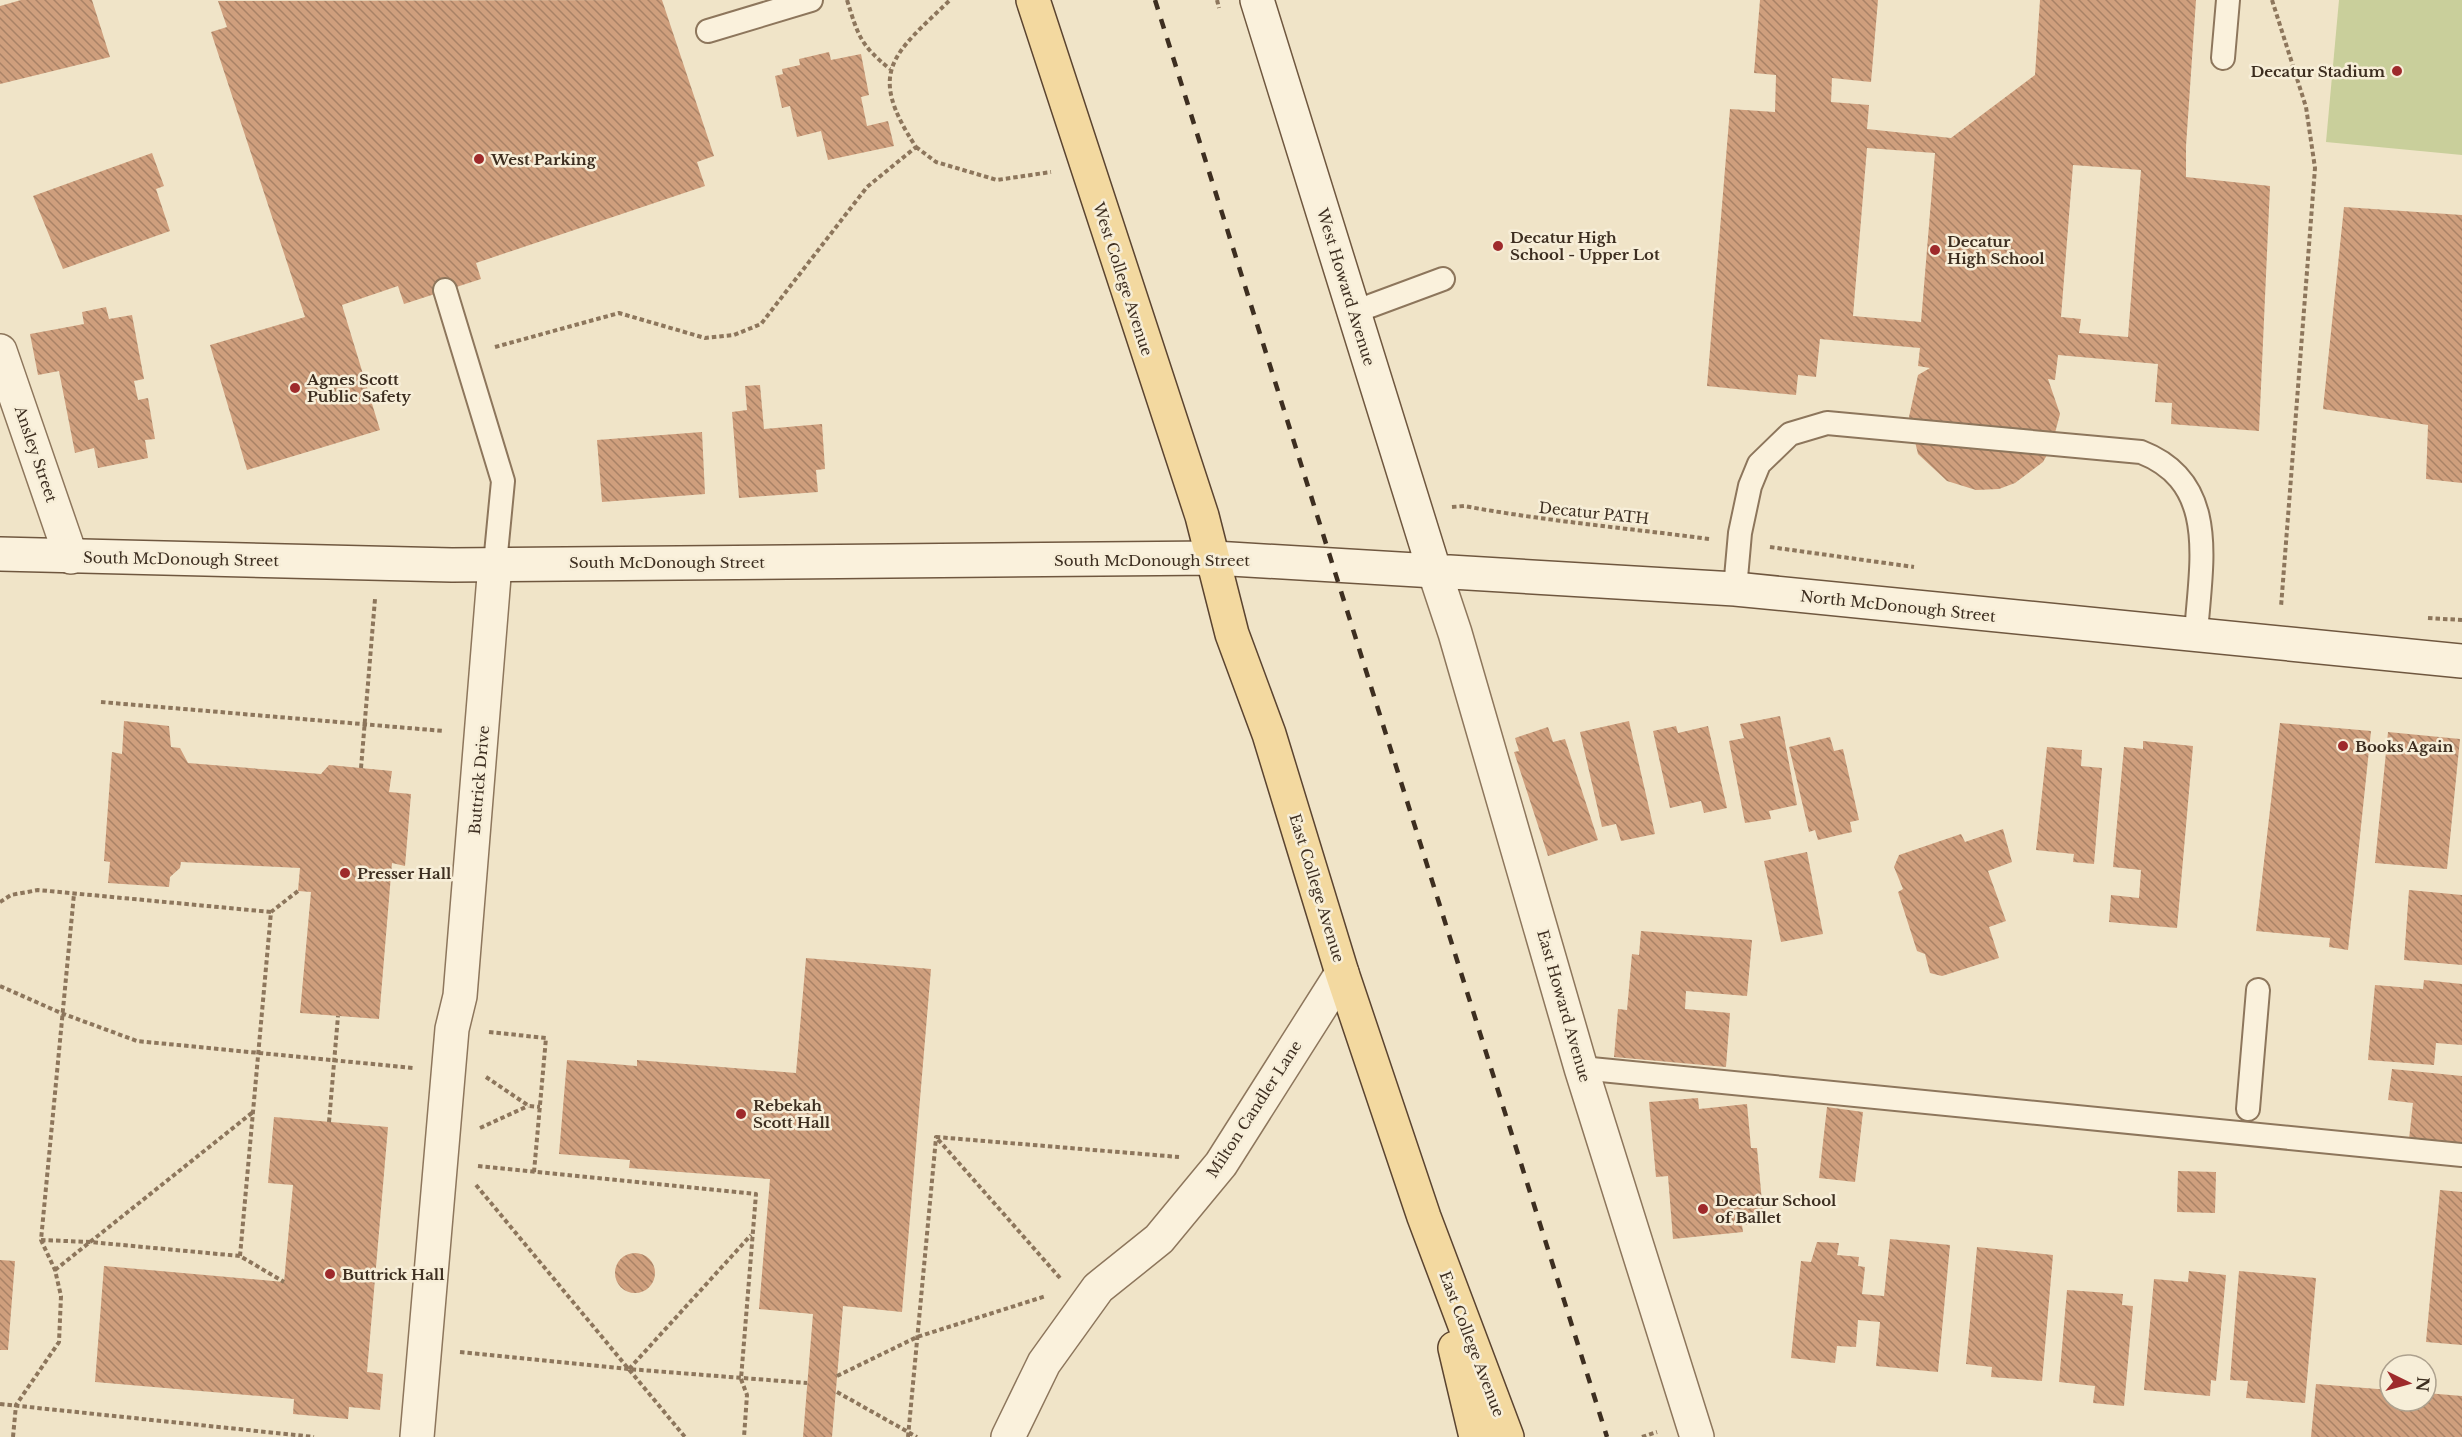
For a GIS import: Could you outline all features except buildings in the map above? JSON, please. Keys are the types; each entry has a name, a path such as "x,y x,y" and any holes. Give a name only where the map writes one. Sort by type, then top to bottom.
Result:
{"main road":[{"name":"West College Avenue","path":"1033,0 1214,558"},
{"name":"East College Avenue","path":"1214,558 1233,634 1269,734 1342,973 1424,1217 1508,1437"},
{"name":"East College Avenue","path":"1424,1217 1476,1437"}],"street":[{"name":"West Howard Avenue","path":"1257,0 1435,573"},
{"name":"Ansley Street","path":"0,351 71,557"},
{"name":"South McDonough Street","path":"0,554 378,564 1214,558 1333,564"},
{"name":"Buttrick Drive","path":"417,1437 424,1348 448,1157 451,1041 460,996 495,564"},
{"name":"North McDonough Street","path":"1333,564 1435,573 1735,589 2462,661"},
{"name":"East Howard Avenue","path":"1435,573 1455,633 1581,1068 1697,1437"},
{"name":"Milton Candler Lane","path":"1008,1437 1044,1363 1098,1288 1159,1239 1221,1164 1342,973"}],"lane":[{"path":"708,31 811,0"},
{"path":"2223,58 2228,0"},
{"path":"1354,312 1443,279"},
{"path":"445,290 503,482 495,564"},
{"path":"1735,589 1740,533 1750,486 1759,464 1790,434 1827,423 2141,452 2158,459 2186,485 2196,507 2202,534 2196,635"},
{"path":"2248,1109 2258,990"},
{"path":"1581,1068 2462,1155"}],"path":[{"path":"846,0 859,38 872,55 890,69"},
{"path":"950,0 905,43 890,69 891,95 897,118 916,147 936,162 997,180 1086,168"},
{"path":"2272,0 2306,107 2315,168 2284,584 2277,644"},
{"path":"466,355 619,313 705,338 734,335 761,324 867,188 916,147"},
{"name":"Decatur PATH","path":"1464,506 1536,520 1627,528 1712,539"},
{"path":"361,768 378,564"},
{"path":"101,702 483,734"},
{"path":"0,902 10,895 38,890 271,912 298,891"},
{"path":"13,1437 16,1405 59,1342 61,1296 55,1270 41,1240 74,894"},
{"path":"240,1256 271,912"},
{"path":"0,986 62,1013 137,1041 402,1067"},
{"path":"329,1122 338,1016"},
{"path":"451,1041 546,1038 534,1172"},
{"path":"451,1041 529,1106 540,1107"},
{"path":"448,1157 529,1106"},
{"path":"55,1270 254,1112"},
{"path":"936,1137 1190,1158"},
{"path":"936,1137 1061,1279"},
{"path":"908,1435 936,1137"},
{"path":"448,1157 534,1172 756,1194 741,1379 747,1395 744,1437"},
{"path":"448,1157 685,1437"},
{"path":"628,1369 752,1233"},
{"path":"41,1240 90,1242 240,1256 284,1282"},
{"path":"837,1376 917,1337 1047,1295"},
{"path":"424,1348 628,1369 807,1383"},
{"path":"837,1392 908,1435 917,1437"},
{"path":"0,1404 314,1437"},
{"path":"1642,1437 1665,1430"}],"green space":[{"name":"Decatur Stadium","path":"2339,0 2462,0 2462,155 2326,142"}],"railway":[{"path":"1155,0 1607,1437"}],"place":[{"name":"Decatur Stadium","path":"2397,71"},
{"name":"West Parking","path":"479,159"},
{"name":"Decatur High School - Upper Lot","path":"1498,246"},
{"name":"Decatur High School","path":"1935,250"},
{"name":"Agnes Scott Public Safety","path":"295,388"},
{"name":"Books Again","path":"2343,746"},
{"name":"Presser Hall","path":"345,873"},
{"name":"Rebekah Scott Hall","path":"741,1114"},
{"name":"Decatur School of Ballet","path":"1703,1209"},
{"name":"Buttrick Hall","path":"330,1274"}]}
